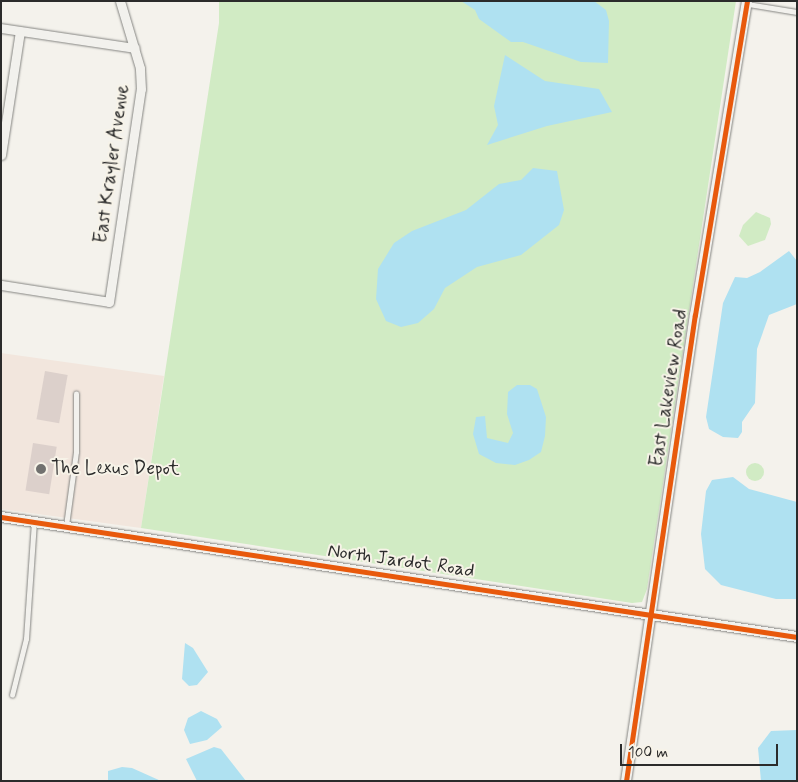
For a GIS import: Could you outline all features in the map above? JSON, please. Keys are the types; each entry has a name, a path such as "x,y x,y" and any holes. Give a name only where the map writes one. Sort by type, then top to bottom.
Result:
{"street":[{"name":"East Krayler Avenue","path":"1,285 110,302 141,89 135,48 120,1"},
{"name":"East Lakeview Road","path":"626,781 650,613 747,3"},
{"path":"1,28 135,48"},
{"path":"1,155 20,31"},
{"name":"North Jardot Road","path":"1,517 650,613 797,637"}],"lane":[{"path":"747,3 797,12"},
{"path":"66,527 76,452 76,394"},
{"path":"12,695 26,639 34,522"}],"shaded area":[{"path":"1,353 164,376 141,528 1,509"}],"green space":[{"path":"219,1 736,1 647,589 642,602 632,603 141,528 219,23"},
{"path":"756,212 770,218 771,224 765,240 748,246 739,236 743,225"},
{"path":"751,463 759,463 764,468 762,479 751,481 746,476 746,468"}],"water":[{"path":"461,1 594,1 606,10 609,21 608,63 581,62 523,42 511,42 479,19 475,10"},
{"path":"505,55 545,81 599,89 612,112 547,126 487,145 498,125 494,106"},
{"path":"533,168 557,171 564,210 559,225 521,255 477,267 445,288 434,309 418,323 401,327 386,321 376,299 378,269 394,243 412,231 466,210 499,184 521,180"},
{"path":"789,251 797,261 797,304 769,315 757,349 755,403 742,422 742,432 738,438 723,437 709,429 706,417 723,303 735,277 747,278 760,272"},
{"path":"517,385 530,385 537,389 546,417 545,436 541,452 529,460 515,465 496,463 479,454 473,434 476,417 485,416 487,438 508,443 513,433 507,414 508,392"},
{"path":"733,477 749,489 797,502 797,599 776,599 721,585 705,569 701,534 706,491 712,480"},
{"path":"185,643 193,648 208,672 197,685 189,686 182,679"},
{"path":"201,711 217,719 222,727 207,740 190,744 184,730 188,718"},
{"path":"797,730 797,781 761,781 758,748 771,731"},
{"path":"214,747 221,749 246,781 197,781 186,759"},
{"path":"122,767 132,768 161,781 108,781 108,771"}],"building":[{"path":"45,371 68,375 59,423 36,419"},
{"path":"33,443 57,447 49,494 25,490"}],"cycle path":[{"path":"626,781 695,315 747,1"},
{"path":"1,517 797,637"}],"place":[{"name":"The Lexus Depot","path":"41,469"}]}
